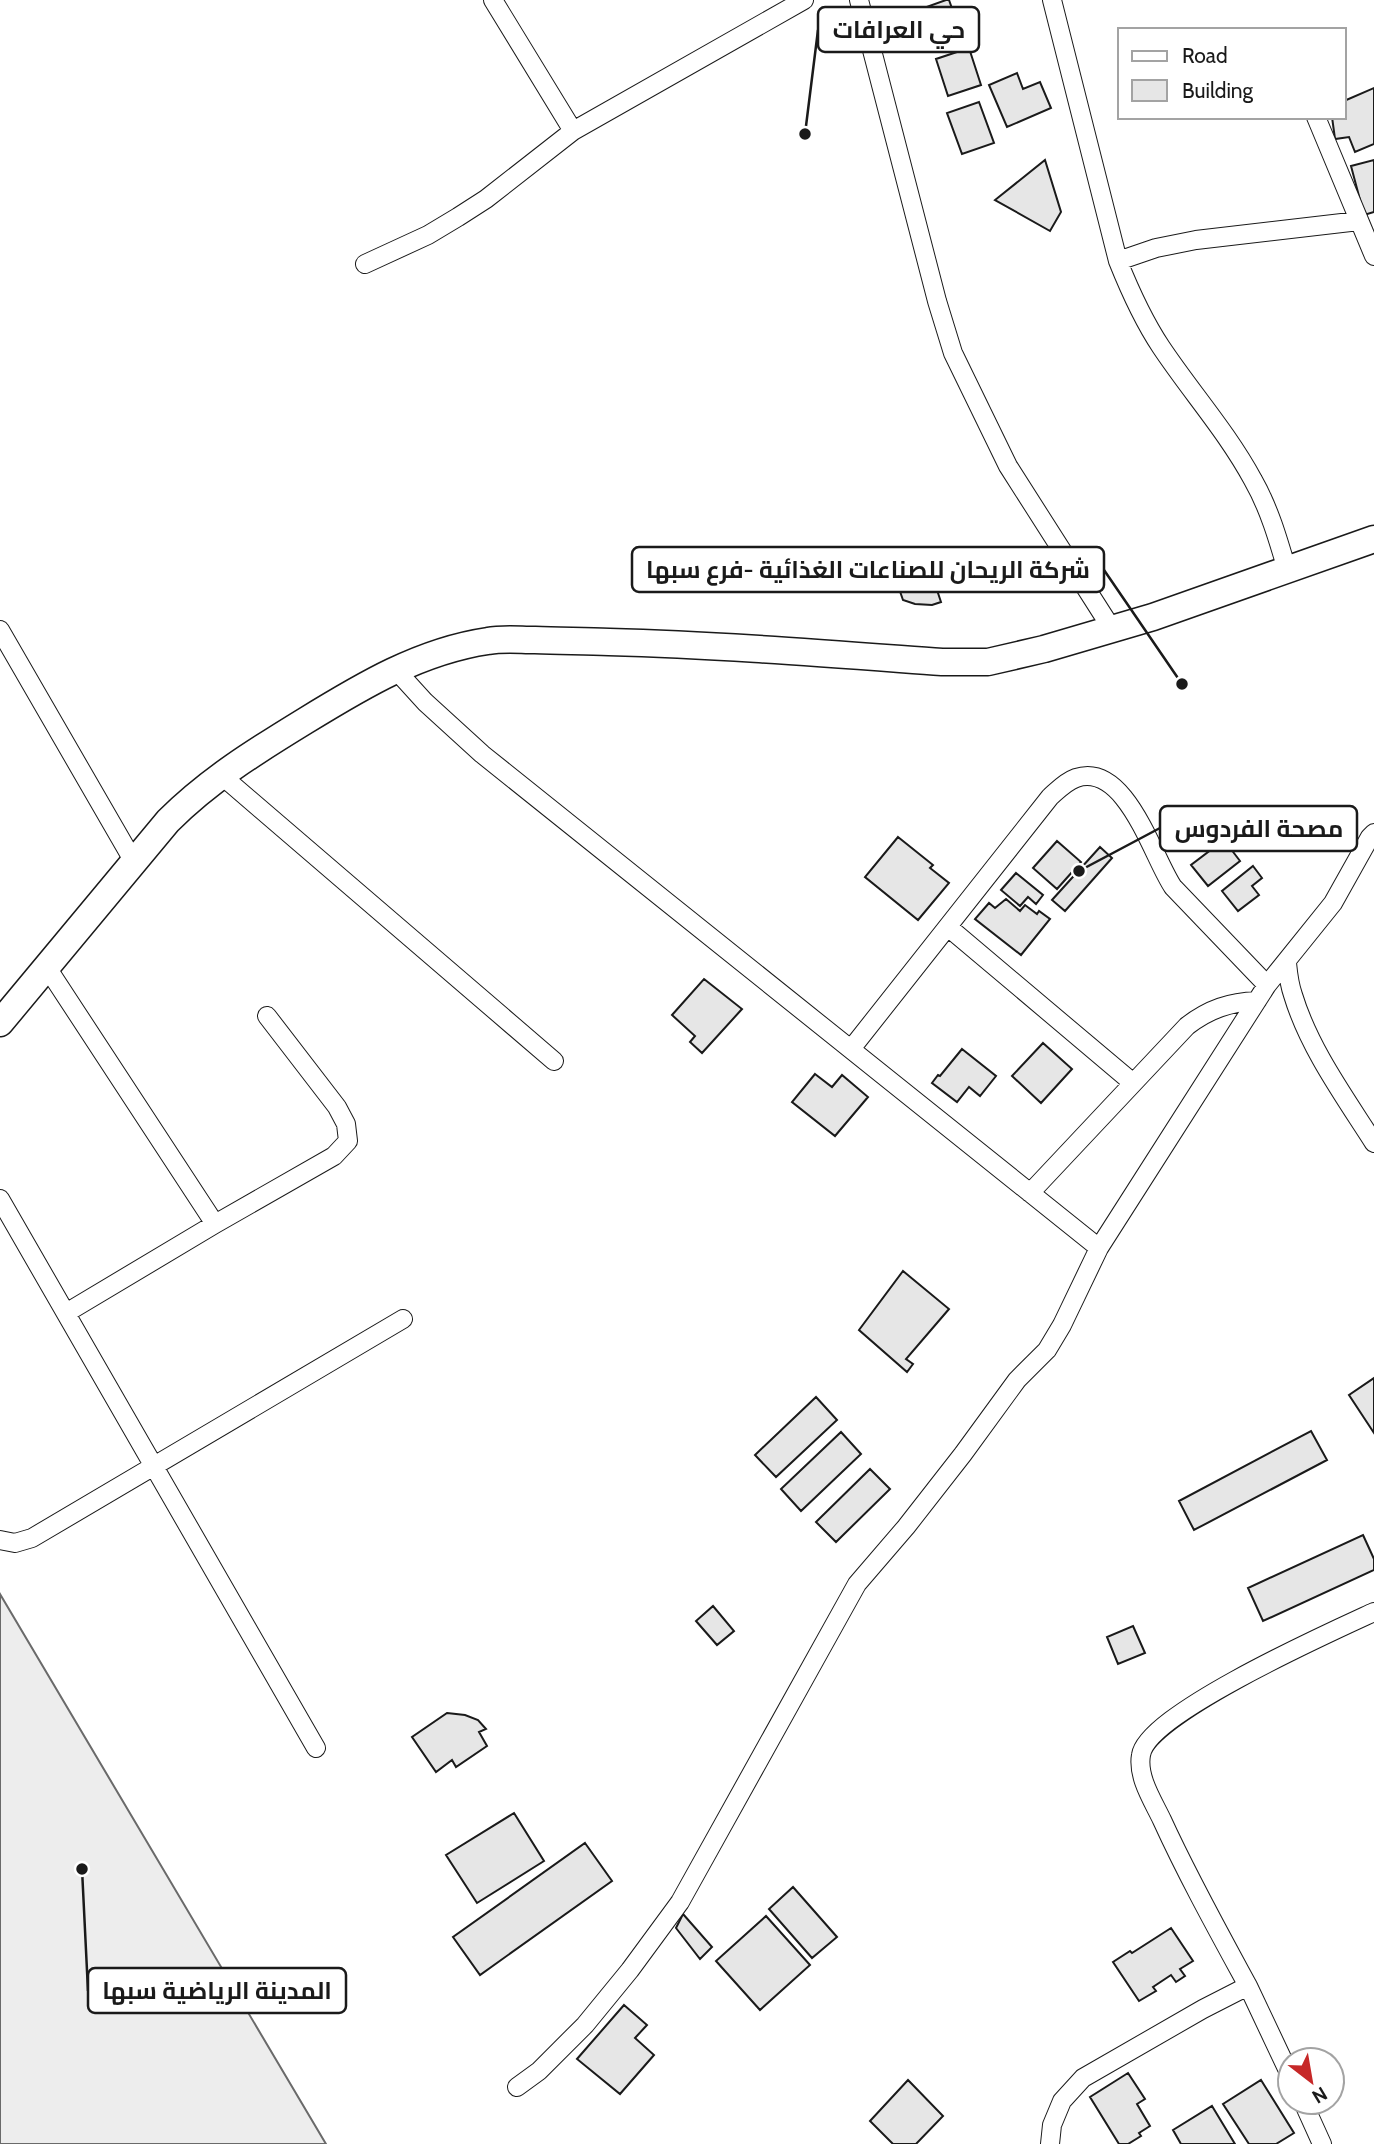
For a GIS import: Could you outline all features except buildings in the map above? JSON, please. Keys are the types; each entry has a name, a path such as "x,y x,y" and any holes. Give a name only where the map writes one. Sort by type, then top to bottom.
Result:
{"street":[{"path":"365,264 428,235 458,217 486,199 573,131 804,0"},
{"path":"859,0 953,353 1008,466 1112,629"},
{"path":"1052,0 1118,261 1141,313 1162,348 1225,435 1253,480 1272,521 1287,570"},
{"path":"501,3 573,131"},
{"path":"1317,119 1374,256"},
{"path":"1118,261 1156,248 1196,240 1359,221"},
{"path":"0,1023 168,821 192,797 257,750 342,698 395,669 462,645 491,640 649,643 942,662 988,662 1044,649 1153,617 1374,539"},
{"path":"0,630 134,862"},
{"path":"395,669 425,702 482,754 1099,1248"},
{"path":"220,775 554,1060"},
{"path":"851,1049 1050,797 1075,778 1088,776 1104,781 1121,794 1137,817 1173,887 1267,985"},
{"path":"517,2087 539,2071 585,2025 680,1902 856,1584 906,1527 1017,1380 1046,1350 1062,1325 1099,1248 1267,985 1333,903 1374,833"},
{"path":"948,927 1133,1083"},
{"path":"1287,962 1292,992 1301,1017 1324,1063 1374,1143"},
{"path":"46,966 215,1224"},
{"path":"1030,1193 1187,1026 1198,1017 1225,1005 1257,1001"},
{"path":"66,1313 334,1156 348,1141 346,1124 337,1107 267,1016"},
{"path":"0,1199 316,1748"},
{"path":"0,1540 15,1543 32,1538 403,1319"},
{"path":"1276,2046 1248,1986 1178,1855 1143,1778 1141,1753 1146,1741 1156,1731 1200,1701 1258,1668 1374,1612"},
{"path":"1050,2144 1052,2125 1062,2101 1083,2078 1202,2008 1248,1986"},
{"path":"1309,2116 1322,2144"}],"shaded area":[{"path":"0,1594 326,2144 0,2144"}],"place":[{"name":"حي العرافات","path":"805,134"},
{"name":"شركة الريحان للصناعات الغذائية -فرع سبها","path":"1182,684"},
{"name":"مصحة الفردوس","path":"1079,871"},
{"name":"المدينة الرياضية سبها","path":"82,1869"}]}
